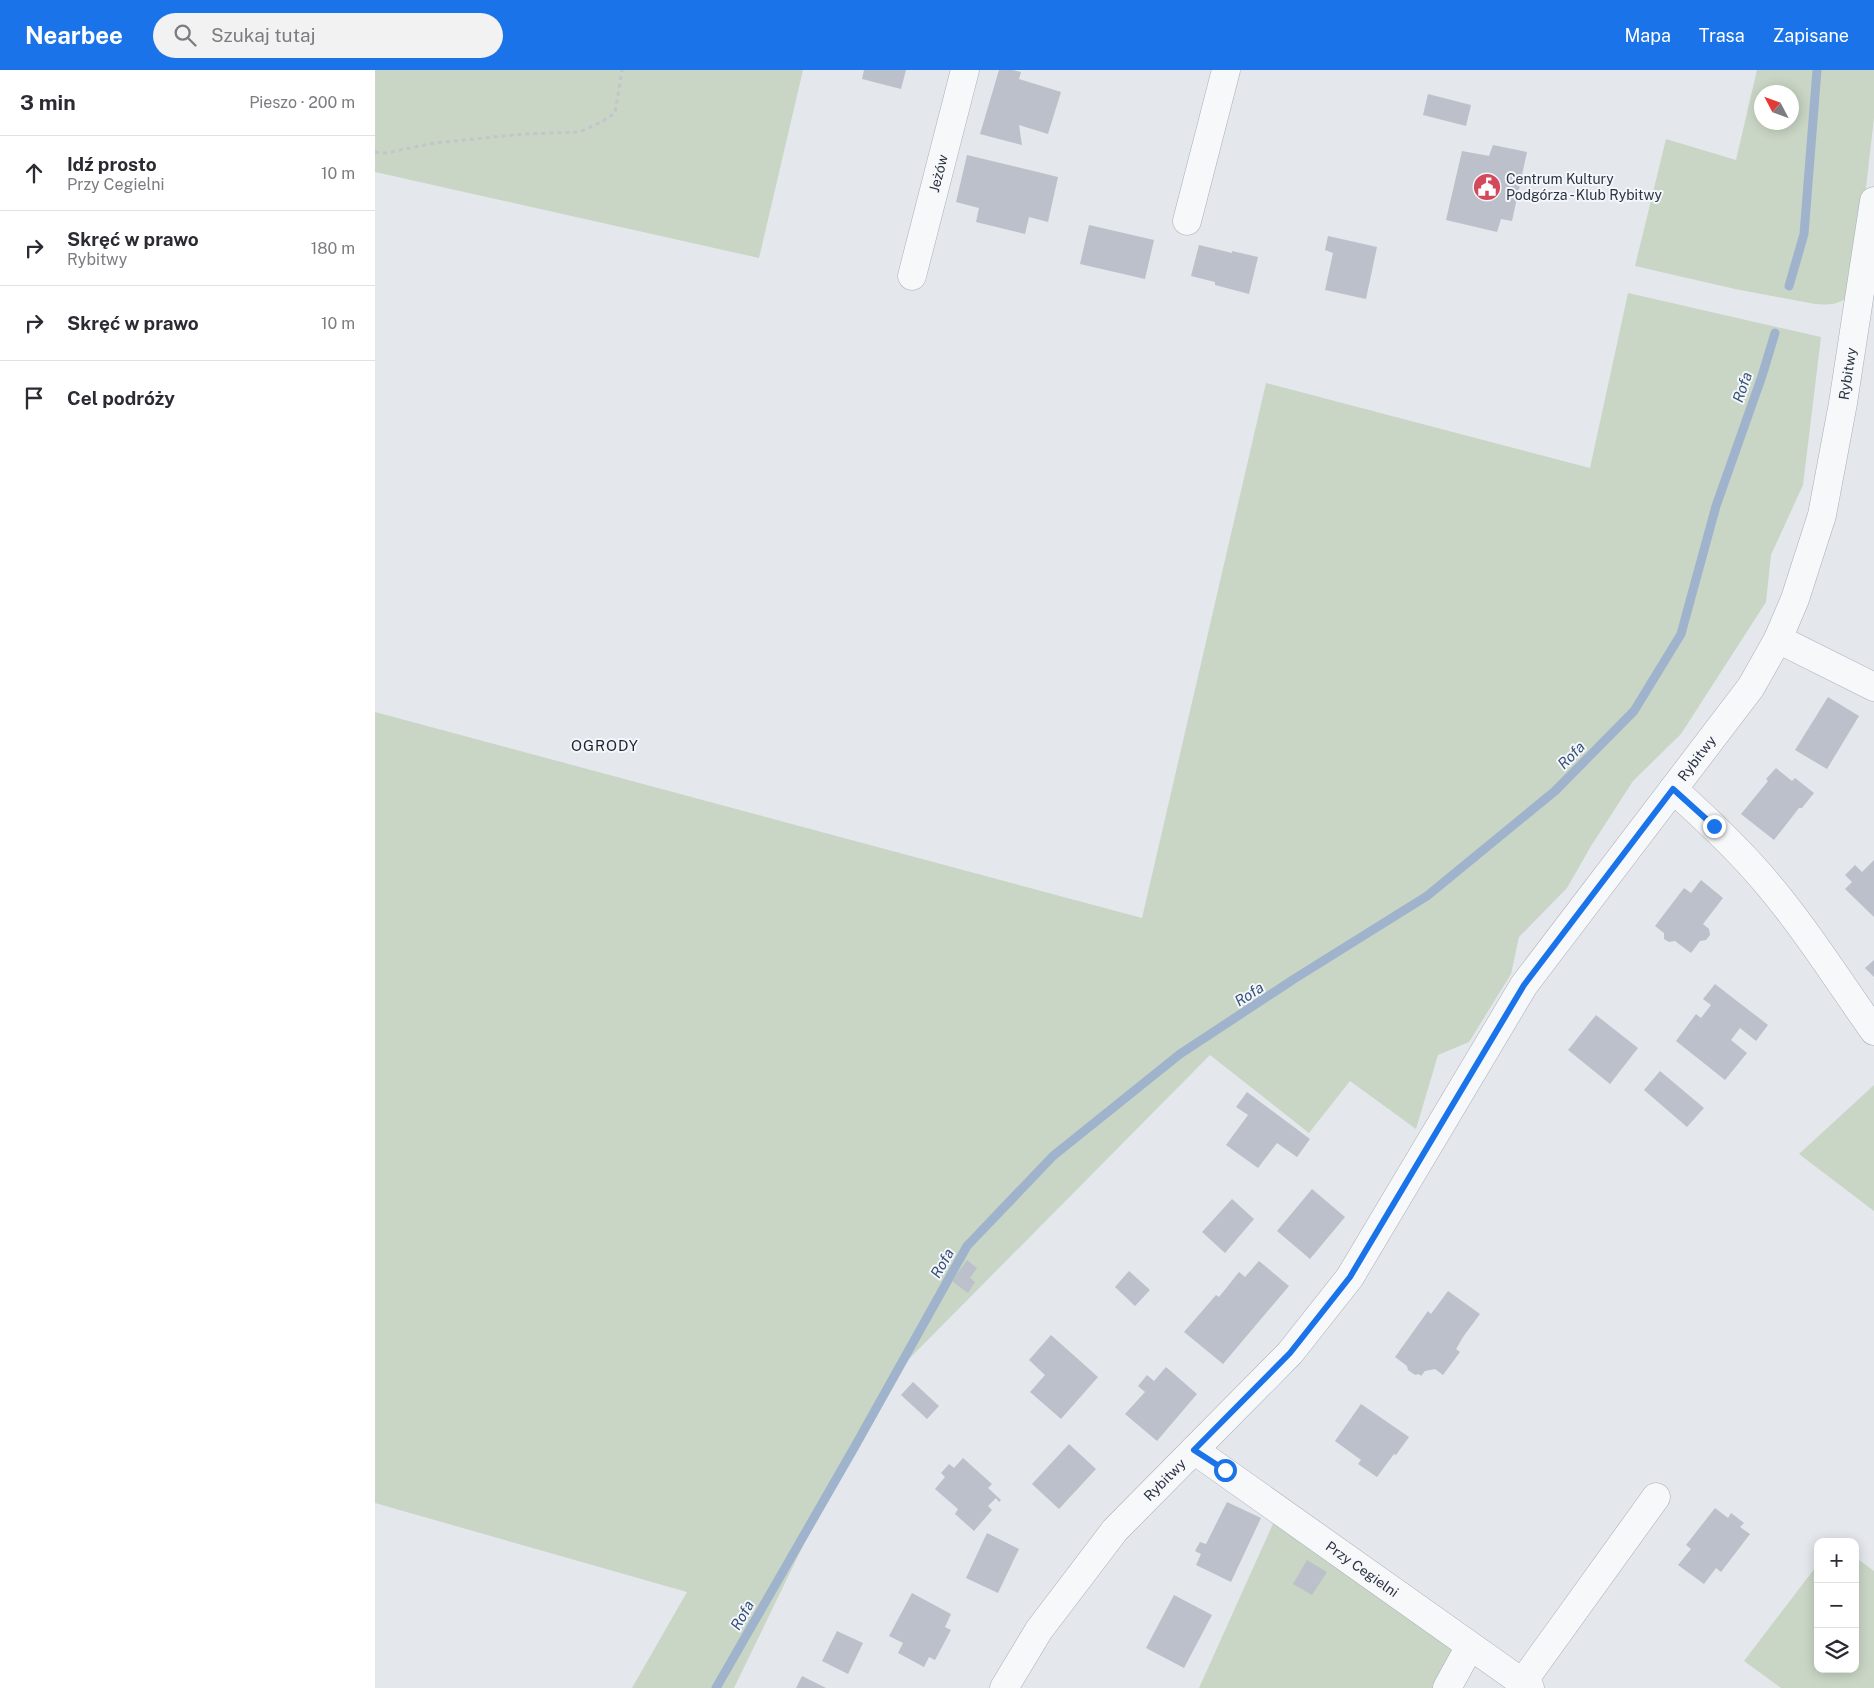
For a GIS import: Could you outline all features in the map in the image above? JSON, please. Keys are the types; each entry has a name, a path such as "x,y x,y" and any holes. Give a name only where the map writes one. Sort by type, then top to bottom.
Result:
{"street":[{"name":"Jeżów","path":"912,276 965,70"},
{"path":"1187,221 1226,70"},
{"name":"Rybitwy","path":"1004,1688 1039,1630 1115,1530 1290,1353 1350,1277 1524,985 1751,687 1778,639 1801,582 1823,515 1869,274 1874,201"},
{"path":"1778,639 1874,687"},
{"path":"1673,789 1714,826 1759,874 1797,922 1874,1031"},
{"name":"Przy Cegielni","path":"1194,1450 1526,1685"},
{"path":"1526,1685 1656,1496"},
{"path":"1447,1688 1469,1646"}],"path":[{"path":"375,152 386,152 443,142 524,134 580,132 615,113 622,70"}],"green space":[{"path":"375,70 803,70 759,258 375,172"},
{"path":"1757,70 1874,70 1874,118 1864,205 1848,297 1832,304 1815,304 1735,289 1635,266 1666,139 1736,160"},
{"path":"1628,293 1821,337 1803,485 1771,555 1766,602 1681,734 1633,781 1591,846 1567,888 1519,937 1511,974 1469,1042 1438,1055 1416,1129 1350,1081 1309,1133 1210,1055 900,1368 831,1488 734,1688 632,1688 687,1592 375,1503 375,712 1142,918 1266,383 1590,468"},
{"path":"1874,1085 1874,1211 1799,1154"},
{"path":"1276,1517 1459,1651 1440,1688 1199,1688"},
{"path":"1859,1560 1874,1571 1874,1688 1781,1688 1744,1661 1814,1569 1814,1673 1859,1673"}],"building":[{"path":"864,70 906,70 901,89 862,79"},
{"path":"999,70 1021,72 1019,79 1061,92 1048,134 1019,125 1022,145 980,134"},
{"path":"1428,94 1471,105 1466,126 1423,115"},
{"name":"Centrum Kultury Podgórza - Klub Rybitwy","path":"1493,145 1527,152 1512,221 1501,219 1497,232 1446,220 1462,151 1489,156"},
{"path":"967,155 1058,177 1048,222 1029,217 1025,234 976,222 979,208 956,202"},
{"path":"1089,225 1154,240 1145,279 1080,264"},
{"path":"1328,236 1377,247 1366,299 1325,290 1333,253 1325,250"},
{"path":"1199,245 1258,257 1249,294 1191,276"},
{"path":"1828,697 1859,716 1827,769 1795,750"},
{"path":"1776,768 1792,781 1795,778 1814,793 1802,808 1799,808 1774,840 1741,814 1768,781 1766,779"},
{"path":"1874,860 1874,917 1845,889 1852,882 1845,875 1855,865 1862,872"},
{"path":"1701,880 1723,898 1703,924 1709,929 1710,935 1706,940 1700,941 1691,953 1675,941 1669,942 1664,939 1664,933 1655,926 1684,888 1691,893"},
{"path":"1874,960 1874,977 1865,968"},
{"path":"1715,984 1768,1025 1756,1041 1740,1028 1731,1040 1747,1053 1725,1080 1676,1041 1696,1014 1701,1018 1711,1005 1703,999"},
{"path":"1596,1015 1638,1048 1610,1084 1568,1050"},
{"path":"1660,1071 1704,1108 1687,1127 1644,1090"},
{"path":"1247,1092 1310,1139 1297,1157 1277,1143 1258,1168 1226,1145 1248,1115 1236,1107"},
{"path":"1312,1189 1345,1217 1310,1259 1277,1231"},
{"path":"1232,1199 1254,1219 1225,1253 1202,1232"},
{"path":"967,1260 977,1268 970,1278 975,1282 968,1293 952,1281"},
{"path":"1259,1261 1289,1286 1223,1364 1184,1332 1216,1295 1219,1297 1239,1272 1245,1277"},
{"path":"1129,1271 1150,1290 1135,1306 1115,1287"},
{"path":"1448,1291 1480,1314 1456,1349 1460,1352 1443,1375 1435,1369 1425,1371 1421,1376 1419,1374 1415,1375 1395,1357 1428,1311 1431,1314"},
{"path":"1051,1335 1098,1377 1061,1419 1030,1392 1045,1375 1029,1360"},
{"path":"1166,1367 1197,1394 1157,1441 1125,1414 1145,1392 1138,1386 1147,1375 1154,1381"},
{"path":"913,1382 939,1406 927,1419 901,1395"},
{"path":"1361,1404 1409,1437 1377,1477 1358,1464 1361,1460 1335,1441"},
{"path":"1069,1444 1096,1469 1059,1509 1032,1484"},
{"path":"963,1458 992,1484 988,1488 1001,1500 999,1502 996,1498 988,1506 992,1510 974,1531 955,1514 958,1509 935,1489 945,1477 941,1473 949,1464 954,1468"},
{"path":"1227,1502 1261,1518 1231,1582 1196,1565 1201,1554 1195,1551 1200,1542 1206,1544"},
{"path":"1715,1508 1728,1518 1731,1513 1744,1523 1740,1527 1750,1534 1721,1572 1716,1568 1704,1584 1678,1565 1691,1549 1686,1545"},
{"path":"987,1533 1019,1549 998,1593 966,1578"},
{"path":"1307,1560 1327,1572 1312,1595 1293,1584"},
{"path":"912,1593 951,1614 945,1627 951,1630 935,1660 929,1657 924,1667 898,1653 903,1643 889,1636"},
{"path":"1174,1595 1212,1615 1184,1668 1146,1648"},
{"path":"837,1631 863,1643 848,1674 822,1661"},
{"path":"802,1676 826,1688 796,1688"}],"waterway":[{"name":"Rofa","path":"1789,286 1804,234 1817,70"},
{"name":"Rofa","path":"716,1688 967,1246 1053,1156 1180,1054 1294,979 1427,896 1555,791 1634,711 1681,634 1716,506 1762,376 1775,333"}],"place":[{"name":"Centrum Kultury Podgórza - Klub Rybitwy","path":"1487,187"}],"district":[{"name":"OGRODY","path":"605,745"}],"route":[{"path":"1225,1470 1194,1450 1290,1353 1350,1277 1524,985 1673,789 1714,826"}]}
